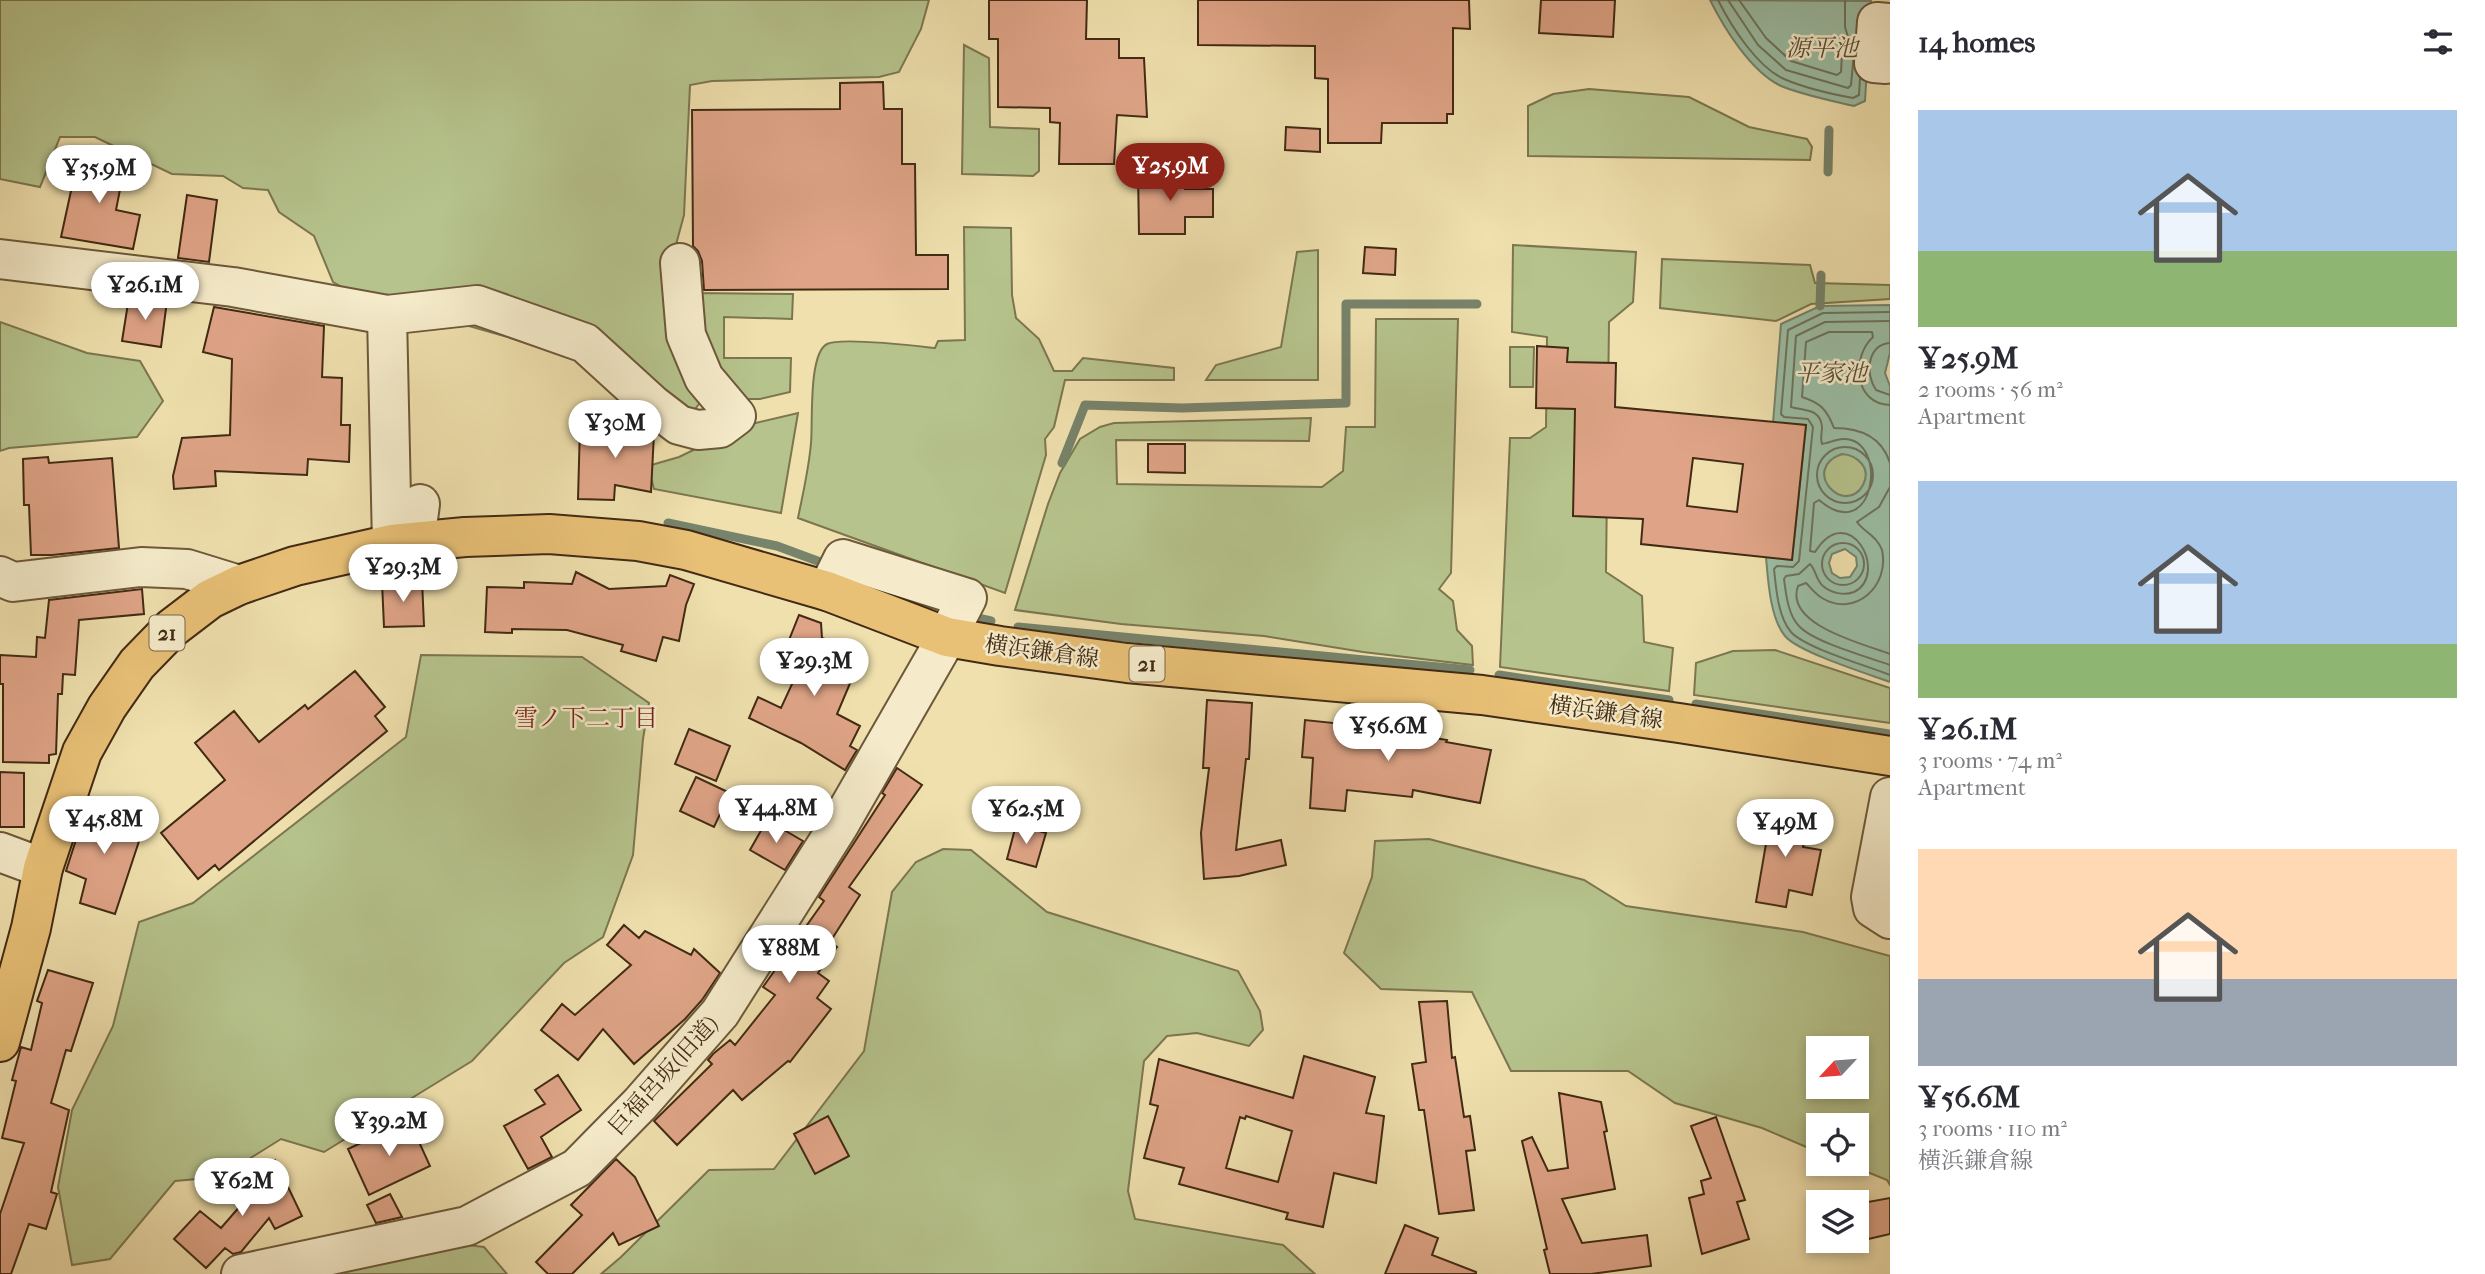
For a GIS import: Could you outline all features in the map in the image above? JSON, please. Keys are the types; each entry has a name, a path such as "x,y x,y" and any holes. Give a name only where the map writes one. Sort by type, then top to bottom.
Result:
{"main road":[{"name":"横浜鎌倉線","path":"404,543 465,537 549,534 639,541 834,577 955,620 1127,663 1482,695 1890,756"},
{"name":"21","path":"0,1042 31,928 43,867 82,752 107,706 137,664 172,628 210,599 239,585 316,560 404,543"}],"street":[{"path":"0,259 233,287 387,315 477,305 585,342 653,405 679,425 698,430 720,428 736,416 704,378 686,335 680,263"},
{"path":"387,315 404,543"},
{"path":"404,543 420,504"},
{"path":"0,576 13,582 141,567 187,569 239,585"},
{"name":"巨福呂坂(旧道)","path":"241,1274 467,1226 577,1167 640,1104 720,1013 839,825 955,620"},
{"path":"1890,797 1871,897 1873,908 1890,919"},
{"path":"0,852 43,867"}],"shaded area":[{"path":"0,0 929,0 921,29 899,72 879,77 712,81 690,85 684,215 674,252 715,383 692,413 594,362 469,326 378,307 333,282 314,236 279,212 268,190 243,188 223,176 172,174 95,137 60,137 40,187 0,179"},
{"path":"964,45 989,58 990,127 1039,129 1039,171 1033,176 962,174"},
{"path":"1589,89 1689,97 1749,127 1807,139 1812,147 1810,160 1528,156 1528,106 1553,94"},
{"path":"964,227 1011,228 1012,295 1016,318 1039,339 1054,371 1072,371 1083,358 1174,368 1174,380 1065,380 1054,427 1045,439 1046,455 1005,593 798,518 810,452 814,375 821,350 827,344 847,341 935,348 938,341 965,340"},
{"path":"1513,245 1636,252 1633,302 1609,322 1606,572 1642,596 1644,642 1673,648 1669,691 1500,667 1510,438 1530,438 1546,427 1547,337 1512,332"},
{"path":"1318,250 1318,380 1206,380 1216,365 1281,347 1297,252"},
{"path":"1662,259 1810,265 1815,283 1890,285 1890,299 1811,304 1776,321 1660,308"},
{"path":"695,293 793,294 792,319 724,317 724,358 791,358 790,392 760,399 739,399 704,352"},
{"path":"1376,319 1458,319 1451,573 1439,589 1453,601 1457,630 1472,646 1473,665 1363,652 1264,636 1121,624 1015,610 1060,473 1080,439 1100,427 1114,423 1311,418 1309,441 1116,440 1117,484 1322,487 1343,471 1346,427 1375,427"},
{"path":"0,322 87,353 140,361 163,401 137,437 0,451"},
{"path":"1510,347 1534,347 1533,387 1510,387"},
{"path":"798,413 781,513 654,489 648,466 679,457 743,426"},
{"path":"1845,454 1860,460 1866,475 1860,490 1845,496 1830,490 1824,475 1830,460"},
{"path":"1775,650 1890,688 1890,723 1694,695 1696,663 1733,651"},
{"path":"421,655 582,657 649,703 643,739 633,855 603,937 564,963 472,1061 324,1152 281,1139 220,1177 175,1181 110,1259 72,1265 58,1187 72,1110 113,1026 139,922 193,903 406,737"},
{"path":"1429,839 1584,880 1626,906 1803,932 1890,956 1890,1185 1887,1180 1869,1173 1869,1113 1806,1113 1806,1147 1762,1128 1675,1103 1628,1071 1511,1071 1472,992 1381,989 1344,953 1372,877 1375,841"},
{"path":"943,849 971,850 1047,912 1238,971 1260,1011 1263,1030 1249,1046 1197,1033 1167,1036 1144,1061 1128,1191 1135,1219 1283,1245 1315,1274 601,1274 709,1170 774,1169 864,1051 892,892 916,862"},
{"path":"443,1242 484,1247 507,1274 308,1274"}],"water":[{"name":"源平池","path":"1710,0 1871,1 1865,101 1854,106 1826,100 1779,85 1768,78 1739,47"},
{"name":"平家池","path":"1890,305 1890,353 1885,373 1890,386 1890,682 1834,662 1792,642 1780,628 1771,598 1766,557 1792,560 1806,426 1773,423 1781,324 1820,306","holes":["1842,454 1858,460 1866,473 1863,485 1855,494 1846,496 1837,494 1825,479 1825,470 1830,461","1845,549 1856,557 1857,566 1850,577 1840,578 1832,573 1829,563 1832,554"]}],"building":[{"path":"989,0 1087,0 1086,39 1119,39 1119,58 1144,58 1147,117 1117,115 1114,164 1059,164 1060,123 1050,122 1050,108 998,107 998,39 989,39"},
{"path":"1198,0 1469,0 1470,29 1453,28 1453,114 1447,114 1447,123 1382,123 1381,143 1328,143 1328,79 1315,78 1315,46 1198,45"},
{"path":"1541,0 1615,0 1613,37 1539,33"},
{"path":"883,82 884,109 902,109 902,164 915,164 916,255 948,255 948,289 704,290 702,261 693,246 692,110 840,109 840,83"},
{"path":"1286,127 1320,129 1320,152 1285,150"},
{"path":"79,154 125,164 116,210 140,215 133,249 61,237"},
{"path":"1138,172 1185,172 1185,189 1213,189 1213,217 1185,217 1185,234 1139,234"},
{"path":"187,195 217,200 209,262 178,258"},
{"path":"1365,247 1396,249 1395,275 1363,273"},
{"path":"129,297 167,301 161,347 122,341"},
{"path":"214,307 324,326 322,377 342,378 341,425 350,425 349,462 308,459 307,475 215,471 216,486 174,489 173,476 182,438 230,435 232,359 203,352"},
{"path":"1537,346 1568,348 1567,362 1616,363 1615,407 1806,425 1792,560 1641,544 1643,519 1573,516 1575,409 1536,408","holes":["1693,458 1743,464 1737,512 1687,506"]},
{"path":"626,421 639,421 654,433 651,492 615,485 614,500 578,499 580,426 626,428"},
{"path":"1148,444 1185,444 1185,473 1148,472"},
{"path":"48,457 49,463 112,458 119,548 31,555 29,505 24,505 23,459"},
{"path":"576,572 609,589 666,586 670,575 694,584 686,605 679,641 663,637 656,661 621,651 623,645 567,630 512,629 512,633 485,632 487,587 524,588 524,582 572,584"},
{"path":"422,580 424,626 384,627 382,582"},
{"path":"142,589 144,614 79,620 75,675 63,674 62,694 58,694 56,754 49,755 49,763 3,762 3,684 0,684 0,655 36,657 37,637 45,638 49,600"},
{"path":"799,615 821,623 822,638 848,647 838,676 851,681 837,714 860,726 850,746 857,750 845,770 801,743 749,718 758,697 781,708 805,656 785,650"},
{"path":"355,671 385,707 375,716 387,731 219,870 215,865 198,879 161,833 225,780 195,743 234,711 259,742 305,705 308,709"},
{"path":"1207,700 1252,703 1249,759 1246,759 1236,850 1281,840 1286,865 1239,876 1204,879 1201,833 1209,768 1203,768"},
{"path":"1354,710 1379,713 1377,729 1491,750 1480,803 1413,790 1412,797 1347,790 1345,811 1310,808 1313,758 1302,757 1305,720 1352,725"},
{"path":"689,729 730,746 716,781 675,764"},
{"path":"897,768 922,785 849,887 860,895 830,942 837,947 818,973 829,981 817,998 831,1009 790,1062 742,1100 733,1090 677,1145 654,1121 712,1064 708,1060 713,1054 730,1040 735,1045 775,995 763,987 824,901 819,897 885,795 882,793"},
{"path":"0,772 24,773 24,827 0,827"},
{"path":"696,777 730,793 714,827 680,811"},
{"path":"91,800 144,826 115,914 80,903 86,879 66,871"},
{"path":"1766,802 1791,805 1787,831 1806,834 1803,847 1821,850 1812,895 1789,890 1786,907 1756,902 1767,838 1761,838"},
{"path":"767,820 803,841 785,870 750,850"},
{"path":"1016,825 1046,833 1036,867 1007,859"},
{"path":"624,925 639,938 645,931 691,955 694,949 720,973 685,1019 634,1064 603,1029 578,1060 541,1030 562,1004 575,1015 631,965 607,945"},
{"path":"48,970 93,983 71,1051 66,1050 51,1103 69,1110 51,1192 57,1194 46,1229 29,1224 11,1274 0,1274 0,1214 24,1143 2,1138 21,1047 31,1050 42,1003 37,1001"},
{"path":"1447,1001 1452,1058 1455,1057 1464,1117 1470,1116 1475,1150 1466,1151 1474,1210 1439,1214 1424,1110 1419,1110 1412,1064 1426,1062 1419,1002"},
{"path":"1304,1056 1375,1077 1366,1113 1384,1116 1376,1183 1334,1173 1323,1227 1286,1219 1288,1213 1179,1184 1184,1168 1144,1158 1158,1106 1150,1104 1159,1059 1293,1098","holes":["1246,1116 1292,1131 1278,1182 1226,1168 1240,1117 1245,1119"]},
{"path":"558,1075 581,1110 541,1137 552,1157 528,1169 504,1126 545,1104 535,1090"},
{"path":"1559,1093 1601,1102 1607,1131 1604,1132 1615,1189 1562,1199 1582,1243 1647,1235 1651,1266 1591,1274 1550,1274 1544,1250 1547,1249 1522,1141 1532,1137 1548,1171 1568,1168"},
{"path":"828,1116 849,1156 815,1174 794,1134"},
{"path":"1716,1117 1745,1200 1737,1202 1749,1239 1702,1254 1689,1198 1704,1194 1701,1181 1711,1178 1691,1126"},
{"path":"409,1120 430,1166 369,1195 348,1149"},
{"path":"616,1159 635,1177 659,1226 619,1245 613,1233 572,1274 548,1274 536,1262 582,1215 571,1205"},
{"path":"275,1160 302,1216 275,1229 269,1218 241,1252 233,1254 225,1248 206,1268 174,1239 200,1211 221,1228 255,1189 247,1174"},
{"path":"390,1194 402,1217 376,1223 367,1205"},
{"path":"1890,1198 1890,1234 1869,1239 1869,1202"},
{"path":"1405,1225 1438,1238 1432,1255 1476,1274 1385,1274"}],"waterway":[{"path":"1828,172 1829,130"},
{"path":"1820,306 1821,275"},
{"path":"1062,463 1085,405 1182,408 1346,403 1346,304 1477,304"},
{"path":"668,523 777,546 831,566"},
{"path":"969,616 991,621"},
{"path":"1018,627 1470,670"},
{"path":"1499,675 1669,700"},
{"path":"1696,704 1890,734"}],"district":[{"name":"雪ノ下二丁目","path":"586,718"}]}
